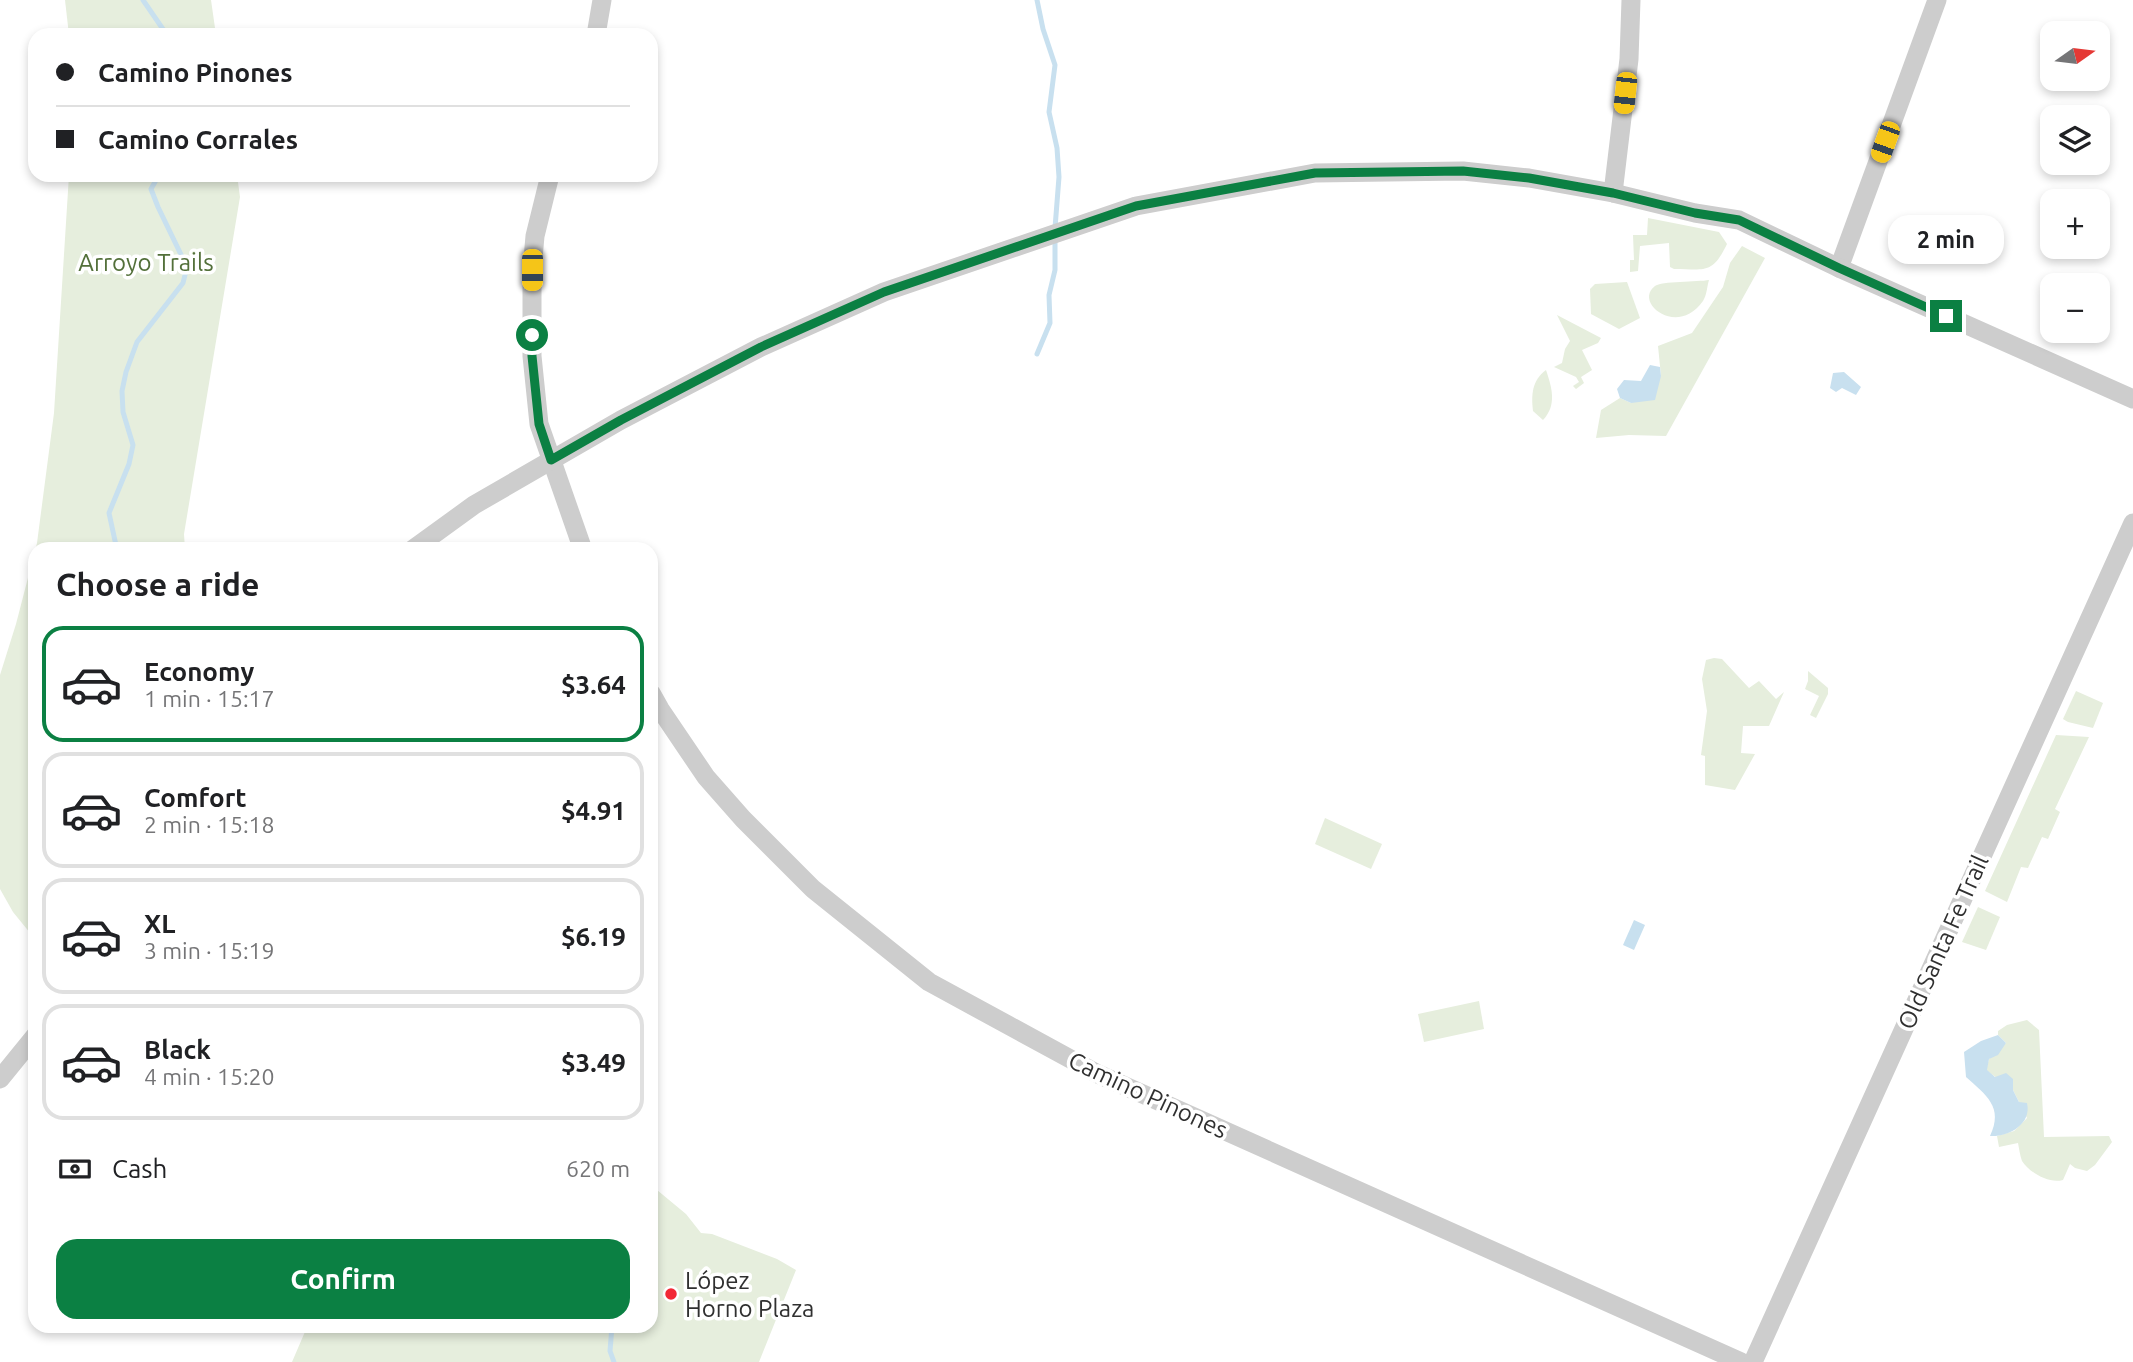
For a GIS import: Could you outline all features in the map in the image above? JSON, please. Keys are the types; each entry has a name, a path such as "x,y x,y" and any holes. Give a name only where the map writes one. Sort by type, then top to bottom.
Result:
{"street":[{"path":"597,28 602,0"},
{"path":"1613,193 1629,59 1631,0"},
{"path":"1839,268 1937,0"},
{"path":"423,542 474,505 621,420 761,347 884,292 1136,206 1315,173 1463,171 1529,178 1739,220 1839,268 2133,399"},
{"path":"548,182 535,236 532,356 539,424 580,542"},
{"name":"Old Santa Fe Trail","path":"1753,1362 2133,523"},
{"name":"Camino Pinones","path":"658,705 706,777 743,819 813,889 929,982 1098,1074 1741,1362"},
{"path":"0,1079 28,1045"}],"green space":[{"path":"65,0 211,0 215,28 68,28"},
{"name":"Arroyo Trails","path":"69,182 238,182 240,197 185,542 37,542 54,413"},
{"path":"1648,218 1719,232 1727,244 1712,266 1700,269 1670,267 1669,243 1640,246 1638,271 1630,272 1630,260 1634,260 1633,235 1647,235"},
{"path":"1742,246 1765,258 1666,436 1596,438 1601,410 1620,398 1631,403 1661,376 1658,346 1692,333 1723,287 1730,263"},
{"path":"1709,280 1703,301 1693,312 1681,317 1661,313 1654,308 1650,300 1650,293 1659,284"},
{"path":"1627,282 1640,318 1619,329 1591,314 1590,289 1595,284"},
{"path":"1557,315 1601,338 1598,343 1582,350 1592,370 1581,377 1584,383 1576,389 1573,386 1579,382 1576,377 1554,367 1562,363 1570,341"},
{"path":"1546,370 1552,402 1543,420 1533,411 1533,394 1535,383"},
{"path":"28,578 28,930 13,912 0,889 0,675"},
{"path":"1722,659 1749,688 1759,681 1776,699 1784,692 1769,726 1743,726 1741,753 1755,754 1735,790 1705,785 1705,756 1701,755 1707,711 1702,679 1706,660"},
{"path":"1808,671 1828,688 1828,694 1816,718 1810,715 1819,696 1805,689"},
{"path":"2076,691 2103,703 2093,728 2063,719"},
{"path":"2056,735 2089,737 2055,809 2060,812 2048,839 2042,837 2028,868 2021,867 2007,902 1985,891"},
{"path":"1325,818 1382,844 1371,869 1315,844"},
{"path":"1978,907 2000,917 1986,950 1962,942"},
{"path":"1479,1001 1484,1029 1424,1042 1418,1014"},
{"path":"2027,1020 2039,1030 2044,1137 2109,1136 2112,1142 2095,1165 2087,1171 2070,1164 2063,1180 2046,1179 2030,1170 2022,1161 2018,1143 1999,1147 1997,1136 2014,1131 2027,1118 2013,1090 1986,1070 1989,1059 2006,1043 1998,1035 1998,1031 2007,1025"},
{"path":"658,1191 686,1214 701,1233 712,1234 777,1259 796,1270 759,1362 292,1362 304,1333 658,1333"}],"water":[{"path":"1650,365 1660,367 1661,376 1655,400 1631,403 1620,398 1617,389 1624,380 1641,381"},
{"path":"1844,372 1861,387 1856,395 1842,388 1836,392 1830,388 1833,373"},
{"path":"1634,920 1645,925 1634,950 1623,945"},
{"path":"1998,1035 2006,1043 1998,1055 1989,1059 1987,1070 1995,1077 2006,1073 2013,1079 2013,1090 2019,1102 2027,1103 2028,1110 2018,1128 1990,1136 1994,1126 1994,1109 1986,1096 1966,1077 1964,1052 1981,1041"}],"waterway":[{"path":"143,0 162,28"},
{"path":"1037,0 1055,65 1049,112 1057,148 1059,177 1055,228"},
{"path":"115,542 109,513 129,464 133,445 123,412 122,391 126,372 137,342 183,283 187,267 151,189 155,182"},
{"path":"1037,354 1050,323 1049,295 1055,270 1055,238"},
{"path":"611,1333 610,1351 614,1362"}],"place":[{"name":"López Horno Plaza","path":"671,1294"}],"route":[{"path":"532,335 539,424 551,460 761,347 884,292 1136,206 1315,173 1463,171 1529,178 1739,220 1946,316"}]}
